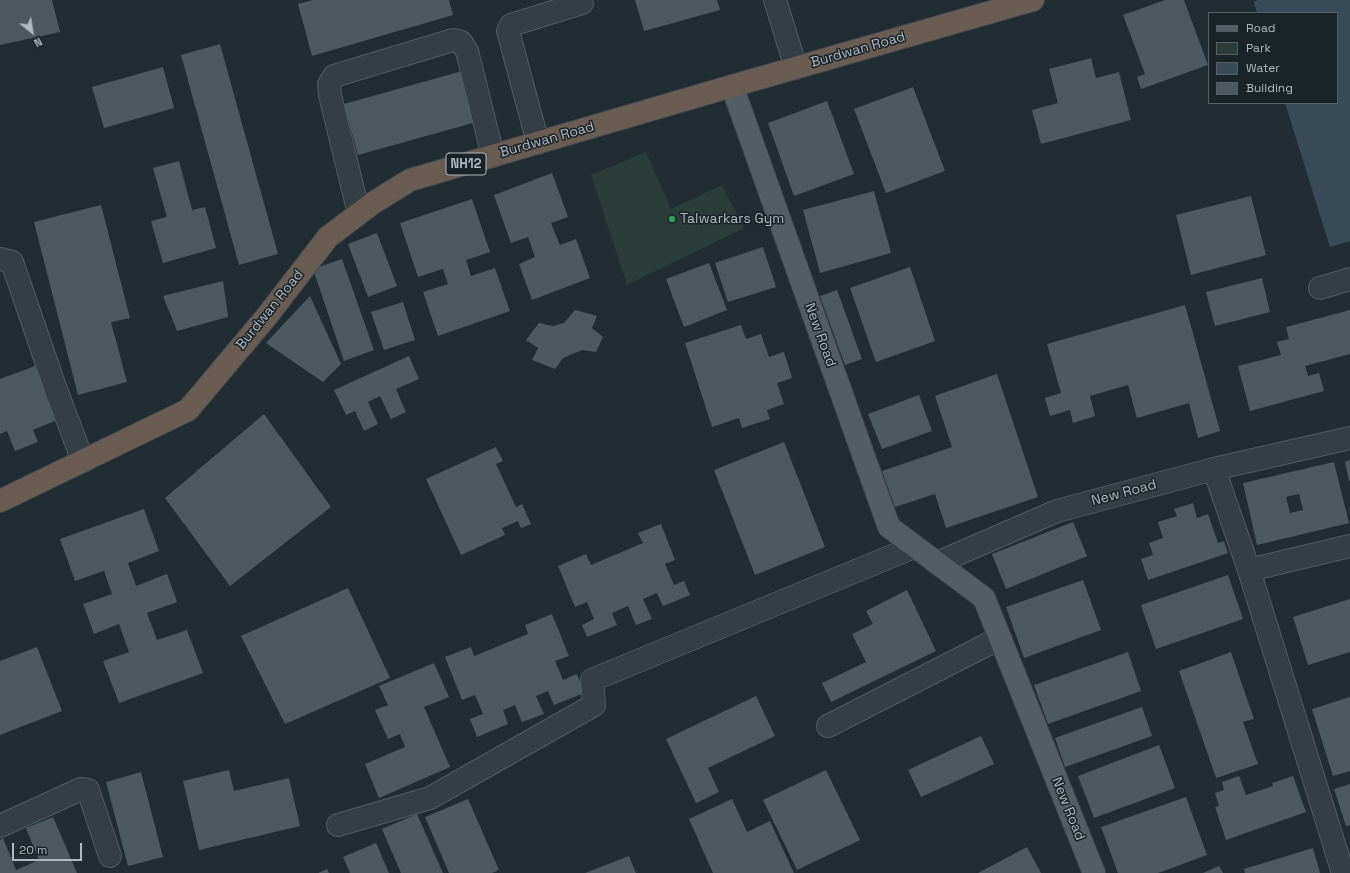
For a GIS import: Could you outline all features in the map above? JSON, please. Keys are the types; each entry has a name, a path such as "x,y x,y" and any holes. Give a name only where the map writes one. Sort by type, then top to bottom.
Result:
{"highway":[{"name":"Burdwan Road","path":"0,501 188,410 267,316 328,237 373,203 410,180 1033,0"}],"main road":[{"name":"New Road","path":"732,86 889,527 984,598 1094,873"}],"street":[{"path":"775,0 796,68"},
{"path":"538,143 508,31 511,25 582,4"},
{"path":"364,210 357,206 330,95 330,84 334,76 453,40 461,42 467,51 493,156"},
{"path":"0,259 12,262 55,388 83,461"},
{"path":"1320,288 1350,279"},
{"name":"New Road","path":"937,563 1057,511 1214,469 1350,438"},
{"path":"1214,469 1249,570 1343,873"},
{"path":"1249,570 1350,546"},
{"path":"338,825 430,798 594,705 592,680 914,547"},
{"path":"828,726 1000,638"},
{"path":"0,826 81,789 88,790 110,856"}],"green space":[{"name":"Talwarkars Gym","path":"646,152 671,209 722,185 744,228 627,285 591,175"}],"water":[{"path":"1258,0 1350,0 1350,241 1330,247 1285,104 1338,104 1338,12 1257,12 1254,2"}],"building":[{"path":"0,0 52,0 60,32 0,45"},
{"path":"313,0 449,0 453,15 312,56 298,4"},
{"path":"635,0 717,0 720,10 644,31"},
{"path":"1165,0 1184,0 1208,65 1141,89 1137,77 1145,74 1123,15"},
{"path":"220,44 278,254 239,265 181,55"},
{"path":"1091,58 1096,78 1119,72 1131,120 1041,144 1032,110 1058,103 1049,69"},
{"path":"163,67 174,108 104,128 92,87"},
{"path":"466,70 480,121 358,155 344,104"},
{"path":"913,87 945,171 886,193 854,109"},
{"path":"827,101 854,174 794,196 768,123"},
{"path":"179,161 192,210 205,207 216,248 163,263 151,221 167,217 153,168"},
{"path":"552,173 568,217 551,223 560,245 576,239 590,278 532,300 519,264 535,257 528,237 511,243 494,195"},
{"path":"874,191 891,253 820,273 803,210"},
{"path":"1251,196 1266,255 1191,275 1176,215"},
{"path":"472,199 490,252 466,260 471,276 495,268 510,311 438,336 423,292 448,284 443,269 418,277 400,223"},
{"path":"101,205 130,318 111,322 127,382 78,395 34,222"},
{"path":"377,233 397,286 368,297 348,244"},
{"path":"763,247 776,287 728,302 715,263"},
{"path":"342,259 374,350 344,361 313,269"},
{"path":"709,263 727,310 684,327 666,279"},
{"path":"910,267 935,341 876,362 850,288"},
{"path":"1262,278 1270,312 1215,326 1206,292"},
{"path":"223,281 228,317 177,331 163,296"},
{"path":"837,290 862,359 845,365 820,296"},
{"path":"310,296 341,364 323,382 266,343"},
{"path":"403,302 415,340 384,350 371,312"},
{"path":"1185,305 1220,431 1198,438 1189,403 1137,418 1128,385 1090,396 1095,416 1073,423 1070,410 1050,416 1045,398 1061,393 1047,344"},
{"path":"575,310 597,316 592,328 603,337 596,352 582,350 563,358 555,369 532,360 538,348 526,340 539,323 553,326 564,323"},
{"path":"1350,310 1350,354 1305,366 1308,376 1319,373 1324,391 1250,411 1238,366 1281,355 1277,342 1289,339 1286,327"},
{"path":"741,325 746,339 761,334 769,357 784,352 792,378 777,383 784,404 767,410 770,419 742,428 739,418 712,427 685,343"},
{"path":"409,356 419,379 396,389 406,412 391,419 380,396 368,402 378,424 364,431 355,411 346,415 334,390"},
{"path":"35,366 57,420 33,430 38,442 15,451 7,431 0,434 0,379"},
{"path":"997,374 1038,497 946,528 935,494 895,507 882,471 952,447 935,396"},
{"path":"919,395 932,431 882,449 868,414"},
{"path":"264,414 331,507 230,586 165,498"},
{"path":"784,442 825,547 755,575 714,470"},
{"path":"496,447 503,461 496,464 516,507 522,504 531,524 521,528 518,521 502,528 505,535 461,555 426,479"},
{"path":"1350,460 1350,481 1349,481 1345,462"},
{"path":"1334,462 1349,523 1257,545 1243,483","holes":["1299,494 1303,510 1290,513 1286,497"]},
{"path":"1193,503 1197,518 1208,514 1218,543 1224,541 1228,553 1148,580 1141,559 1153,555 1149,543 1163,538 1158,522 1177,516 1174,509"},
{"path":"144,509 159,551 128,563 136,586 167,574 177,602 147,613 157,640 187,630 203,673 119,703 103,661 129,652 119,624 94,634 83,604 112,594 104,571 75,581 60,539"},
{"path":"1073,522 1087,556 1006,589 992,554"},
{"path":"661,524 675,560 665,564 674,585 684,581 690,595 663,606 657,593 643,599 652,619 636,625 628,606 612,613 617,625 587,637 582,625 594,619 587,602 575,607 558,566 586,554 591,565 643,543 638,533"},
{"path":"1228,575 1243,619 1156,649 1141,605"},
{"path":"1083,580 1101,630 1024,658 1006,607"},
{"path":"348,588 390,678 285,724 241,636"},
{"path":"907,590 936,651 831,702 822,683 866,662 852,634 873,624 866,611"},
{"path":"1350,599 1350,652 1308,665 1293,617"},
{"path":"552,614 569,656 555,661 563,680 577,674 584,693 554,705 548,691 536,696 544,714 522,722 515,705 503,710 508,724 477,737 470,719 483,714 475,695 462,700 445,657 471,647 474,656 528,634 525,625"},
{"path":"37,647 62,711 0,735 0,661"},
{"path":"1128,652 1141,691 1048,724 1034,685"},
{"path":"1231,652 1254,719 1243,722 1258,764 1216,778 1179,671"},
{"path":"434,663 449,697 424,707 450,767 379,798 365,764 405,747 400,734 388,739 375,710 388,705 379,686"},
{"path":"756,696 775,736 708,768 719,792 696,803 666,739"},
{"path":"1350,697 1350,771 1333,776 1312,709"},
{"path":"1142,707 1152,736 1065,767 1055,738"},
{"path":"981,736 994,764 921,797 908,770"},
{"path":"1159,745 1175,788 1094,818 1078,776"},
{"path":"229,770 234,791 289,778 300,826 199,850 183,781"},
{"path":"826,770 860,840 797,870 763,800"},
{"path":"141,772 163,857 128,866 106,782"},
{"path":"1239,776 1246,795 1273,786 1272,783 1293,776 1306,812 1226,840 1215,807 1219,806 1215,793 1224,790 1222,782"},
{"path":"1350,784 1350,825 1346,826 1334,789"},
{"path":"1186,797 1207,855 1158,873 1118,873 1101,827"},
{"path":"468,799 499,870 492,873 449,873 425,817"},
{"path":"732,799 747,832 770,821 794,873 713,873 689,819"},
{"path":"417,814 443,873 401,873 382,829"},
{"path":"53,817 77,873 0,873 0,840 3,838 16,870 39,860 26,828"},
{"path":"376,843 389,873 350,873 343,857"},
{"path":"1027,847 1041,873 978,873"},
{"path":"1313,848 1320,873 1245,873 1244,869"},
{"path":"629,856 636,873 585,873"},
{"path":"1219,866 1223,873 1203,873"},
{"path":"327,869 329,873 318,873"}],"place":[{"name":"Talwarkars Gym","path":"672,219"}]}
